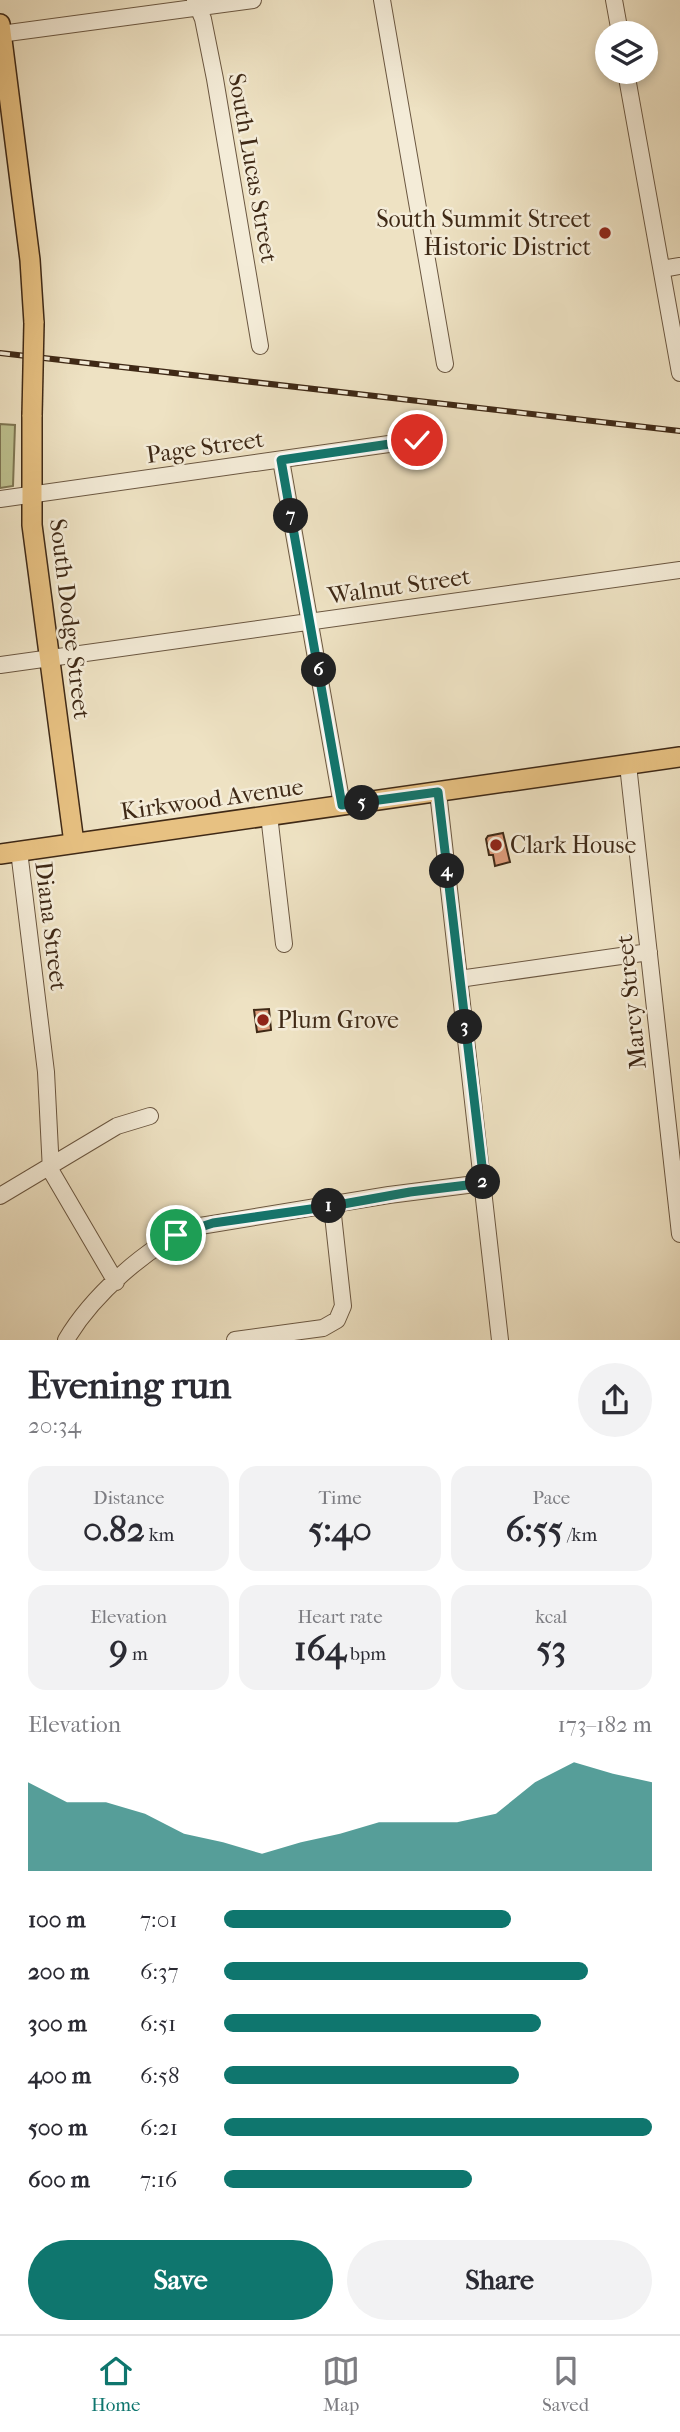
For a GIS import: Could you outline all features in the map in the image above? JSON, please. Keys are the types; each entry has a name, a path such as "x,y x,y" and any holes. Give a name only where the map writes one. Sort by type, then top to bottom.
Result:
{"main road":[{"name":"South Dodge Street","path":"0,31 30,260 34,323 32,525 74,843"},
{"name":"Kirkwood Avenue","path":"9,852 680,757"}],"street":[{"path":"0,31 197,4 253,0"},
{"path":"382,0 445,364"},
{"path":"614,0 618,21"},
{"name":"South Lucas Street","path":"197,4 203,19 215,79 260,346"},
{"path":"628,84 680,373"},
{"path":"662,269 680,266"},
{"name":"Page Street","path":"0,499 417,440"},
{"path":"281,460 342,805"},
{"name":"Walnut Street","path":"0,665 680,570"},
{"name":"Marcy Street","path":"628,765 649,952 672,1085 680,1233"},
{"path":"438,792 500,1340"},
{"path":"270,816 284,944"},
{"name":"Diana Street","path":"9,852 46,1072 51,1171 116,1282"},
{"path":"459,979 649,952"},
{"path":"0,1196 117,1126 150,1116"},
{"path":"66,1340 90,1307 159,1244 194,1227 389,1195 484,1183"},
{"path":"235,1340 323,1328 337,1320 343,1306 332,1206"}],"green space":[{"path":"0,424 15,425 13,486 0,488"}],"building":[{"name":"Clark House","path":"503,833 510,862 495,866 493,855 489,855 486,839 488,836"},
{"name":"Plum Grove","path":"269,1009 271,1030 257,1032 254,1010"}],"railway":[{"path":"0,353 680,431"}],"place":[{"name":"South Summit Street Historic District","path":"605,233"},
{"name":"Clark House","path":"496,845"},
{"name":"Plum Grove","path":"263,1020"}],"route":[{"path":"176,1235 213,1223 484,1183 438,792 342,805 281,460 417,440"}]}
